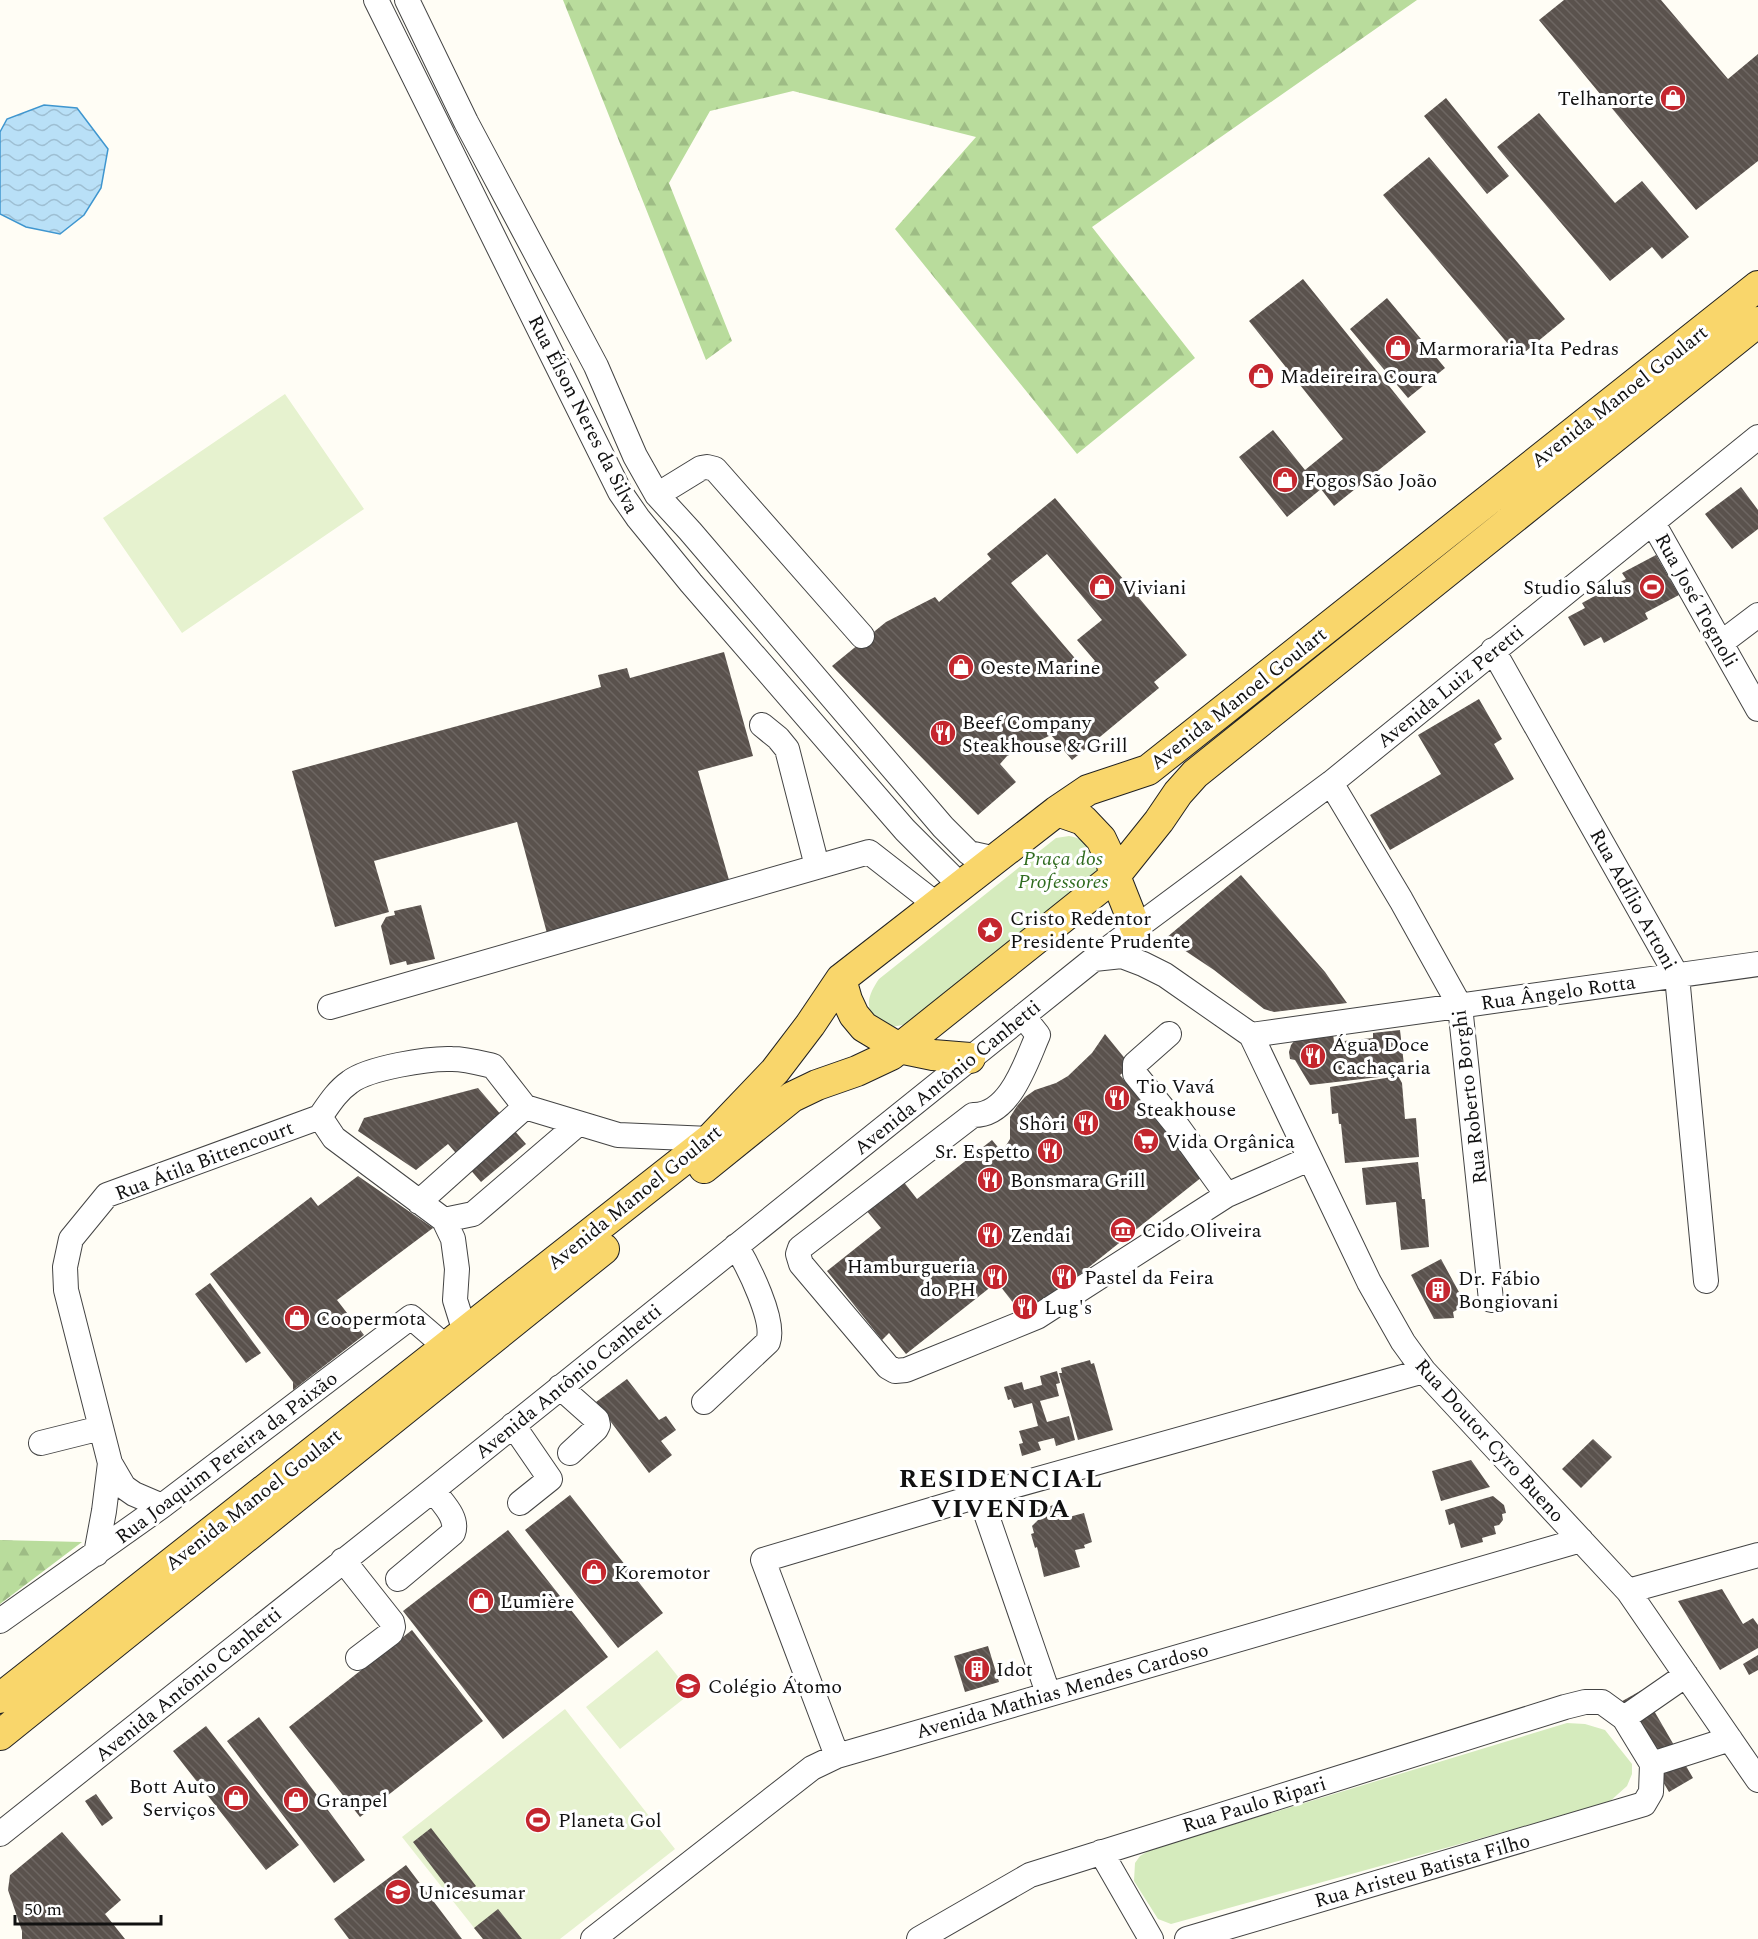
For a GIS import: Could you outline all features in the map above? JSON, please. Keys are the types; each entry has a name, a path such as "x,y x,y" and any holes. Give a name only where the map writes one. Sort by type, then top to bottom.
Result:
{"main road":[{"name":"Avenida Manoel Goulart","path":"0,1698 710,1139 775,1071 841,980 1057,811 1088,790 1148,770 1758,285"},
{"name":"Avenida Manoel Goulart","path":"0,1735 792,1097 891,1055 1115,876 1195,774 1758,322"},
{"path":"1057,811 1083,820 1101,839 1136,928"},
{"path":"841,980 854,1015 864,1027 899,1048 933,1055 970,1058"}],"street":[{"name":"Rua Élson Neres da Silva","path":"376,0 620,492 638,518 691,583 905,830 962,886"},
{"name":"Rua Élson Neres da Silva","path":"407,0 466,122 596,366 635,456 657,495 942,827 969,853 996,859"},
{"name":"Avenida Luiz Peretti","path":"1136,928 1330,783 1758,437"},
{"path":"657,495 701,468 715,469 862,636"},
{"name":"Rua José Tognoli","path":"1653,523 1758,708"},
{"path":"1721,643 1758,615"},
{"name":"Rua Adílio Artoni","path":"1493,650 1677,976 1706,1281"},
{"path":"808,717 833,698"},
{"path":"762,725 787,749 817,866"},
{"name":"Rua Roberto Borghi","path":"1330,783 1401,900 1460,1006 1491,1300"},
{"path":"330,1007 869,852 937,905"},
{"path":"1136,928 1165,975"},
{"name":"Avenida Antônio Canhetti","path":"0,1834 433,1490 1094,958 1136,928"},
{"path":"1094,958 1122,956 1165,975 1251,1035"},
{"name":"Rua Ângelo Rotta","path":"1251,1035 1758,964"},
{"path":"1023,1016 1038,1035 1011,1094 989,1113 973,1115 800,1248 798,1254 801,1264 888,1367 895,1371 906,1370 1038,1317 1227,1195 1309,1159"},
{"path":"1169,1034 1136,1064 1135,1074 1178,1127 1227,1195"},
{"name":"Rua Doutor Cyro Bueno","path":"1251,1035 1369,1282 1403,1342 1424,1371 1628,1591 1758,1780"},
{"path":"456,1340 457,1269 453,1239 444,1220 334,1138 320,1117 338,1092 352,1080 390,1067 420,1061 453,1059 493,1066 525,1107 578,1124 618,1135 710,1139"},
{"path":"420,1202 525,1107"},
{"name":"Rua Átila Bittencourt","path":"101,1428 66,1290 65,1267 71,1239 108,1195 320,1117"},
{"path":"444,1220 473,1214 578,1124"},
{"path":"704,1402 768,1342 771,1335 760,1294 736,1246"},
{"name":"Rua Joaquim Pereira da Paixão","path":"0,1621 162,1506 411,1317 456,1340"},
{"path":"837,1756 763,1560 980,1496 1424,1371"},
{"path":"560,1387 597,1420 598,1425 570,1453"},
{"path":"513,1425 550,1479 520,1503"},
{"path":"41,1443 101,1428 110,1463 124,1487 162,1506"},
{"path":"96,1554 105,1511 110,1463"},
{"path":"398,1579 453,1533 454,1520 433,1490"},
{"path":"980,1496 1048,1693"},
{"name":"Avenida Mathias Mendes Cardoso","path":"593,1939 812,1768 837,1756 1581,1540"},
{"path":"1628,1591 1758,1555"},
{"path":"343,1560 392,1622 393,1627 391,1633 358,1658"},
{"path":"1686,1675 1624,1718 1652,1764 1730,1739"},
{"name":"Rua Paulo Ripari","path":"919,1939 1030,1875 1101,1852 1565,1707 1585,1702 1602,1702 1624,1718"},
{"name":"Rua Aristeu Batista Filho","path":"1187,1939 1644,1804 1651,1792 1652,1764"},
{"path":"1101,1852 1151,1939"}],"green space":[{"path":"563,0 1417,0 1092,227 1195,358 1077,454 895,229 976,137 793,91 710,111 669,183 732,341 706,360"},
{"path":"285,394 364,509 182,633 103,518"},
{"name":"Praça dos Professores","path":"1069,836 1082,840 1091,847 1096,857 1097,871 912,1023 892,1027 874,1016 869,1002 871,992 879,979 1056,838"},
{"path":"0,1540 82,1542 0,1604"},
{"path":"657,1650 691,1693 620,1749 586,1707"},
{"name":"Planeta Gol","path":"565,1709 675,1849 560,1939 483,1939 402,1837"},
{"path":"1567,1723 1585,1724 1605,1730 1632,1764 1632,1774 1627,1786 1608,1803 1171,1924 1158,1919 1134,1881 1135,1863 1140,1856 1150,1850"}],"water":[{"path":"44,105 77,108 108,149 101,188 84,215 60,234 26,227 0,214 0,132 7,119"}],"building":[{"name":"Telhanorte","path":"1564,0 1661,0 1728,79 1758,54 1758,161 1696,210 1539,20"},
{"path":"1446,98 1509,176 1487,194 1424,116"},
{"path":"1539,113 1615,203 1642,181 1689,237 1662,259 1652,247 1610,281 1497,147"},
{"path":"1429,157 1565,319 1519,357 1383,195"},
{"path":"1303,279 1426,432 1334,506 1321,489 1287,517 1239,457 1273,430 1305,470 1343,439 1249,321"},
{"name":"Marmoraria Ita Pedras","path":"1387,298 1445,368 1408,398 1350,329"},
{"path":"1741,487 1758,510 1758,529 1732,549 1705,514"},
{"path":"1055,498 1187,655 1154,682 1159,688 1072,760 1051,735 1007,756 1000,764 1016,782 978,815 832,666 886,622 935,597 939,602 991,559 987,554","holes":["1047,554 1102,620 1077,640 1095,661 1085,670 1011,583"]},
{"path":"1656,555 1679,595 1645,613 1648,619 1604,643 1601,637 1584,646 1568,617 1585,608 1582,603 1626,579 1622,573"},
{"path":"724,652 753,756 698,771 731,887 548,937 517,822 374,861 389,912 335,927 292,771 601,687 598,675 627,668 630,678"},
{"path":"1479,699 1502,739 1494,744 1514,779 1390,850 1370,815 1441,774 1418,735"},
{"path":"1241,875 1325,972 1347,1003 1274,1012 1264,1009 1214,970 1166,938"},
{"path":"421,905 435,959 407,965 406,961 390,965 381,926 386,917 395,915 394,911"},
{"path":"1400,1030 1405,1074 1310,1085 1295,1060 1290,1059 1291,1045 1296,1039 1333,1033 1334,1042 1373,1038 1373,1033"},
{"path":"1105,1034 1131,1066 1120,1075 1202,1177 1025,1318 997,1282 906,1354 889,1333 882,1340 827,1271 881,1228 866,1210 903,1181 917,1199 992,1140 1002,1152 1010,1139 1010,1117 1017,1106 1035,1090 1068,1076 1092,1053"},
{"path":"1398,1076 1402,1083 1405,1119 1416,1118 1419,1157 1345,1163 1341,1124 1339,1124 1338,1113 1332,1114 1330,1087"},
{"path":"478,1088 526,1144 481,1182 448,1144 416,1170 358,1131 364,1118"},
{"path":"1418,1162 1422,1199 1425,1199 1429,1247 1401,1250 1396,1202 1366,1205 1362,1168"},
{"path":"358,1176 433,1228 337,1300 364,1335 293,1390 293,1382 210,1274 311,1197 318,1206"},
{"name":"Dr. Fábio Bongiovani","path":"1441,1259 1466,1305 1453,1312 1454,1318 1434,1319 1411,1275"},
{"path":"210,1283 261,1353 246,1363 195,1294"},
{"path":"1090,1360 1091,1364 1094,1363 1113,1430 1078,1440 1059,1373 1062,1373 1061,1368"},
{"path":"1057,1371 1060,1383 1056,1384 1059,1396 1040,1401 1047,1422 1069,1416 1075,1440 1056,1446 1054,1438 1038,1442 1041,1450 1022,1456 1019,1444 1023,1443 1019,1431 1038,1426 1032,1403 1014,1408 1011,1399 1008,1400 1004,1387 1022,1382 1024,1390 1042,1385 1040,1376"},
{"path":"627,1379 659,1420 666,1416 676,1430 661,1441 672,1455 649,1473 596,1402"},
{"path":"1593,1439 1612,1457 1581,1488 1562,1469"},
{"path":"1471,1460 1490,1487 1441,1501 1432,1471"},
{"name":"Koremotor","path":"570,1495 663,1613 618,1648 525,1530"},
{"path":"1493,1496 1504,1505 1506,1513 1502,1514 1503,1520 1499,1525 1494,1526 1496,1534 1482,1538 1483,1542 1461,1548 1454,1523 1449,1525 1445,1510"},
{"path":"1061,1503 1065,1518 1084,1513 1092,1542 1084,1545 1085,1548 1075,1550 1080,1567 1044,1577 1037,1547 1035,1548 1031,1534 1034,1533 1032,1526 1039,1519 1036,1510"},
{"name":"Lumière","path":"508,1530 608,1657 503,1739 403,1611"},
{"path":"1722,1589 1743,1624 1753,1618 1758,1625 1758,1648 1720,1670 1678,1601"},
{"path":"412,1630 483,1721 360,1817 289,1727"},
{"name":"Idot","path":"988,1646 999,1682 965,1692 954,1656"},
{"path":"1758,1655 1758,1670 1749,1675 1743,1664"},
{"path":"1642,1690 1693,1778 1669,1792 1617,1704"},
{"name":"Granpel","path":"259,1717 365,1860 334,1883 227,1741"},
{"name":"Bott Auto Serviços","path":"206,1726 299,1845 266,1870 173,1751"},
{"path":"96,1794 113,1818 102,1826 85,1801"},
{"path":"431,1828 476,1886 458,1901 413,1842"},
{"path":"62,1832 121,1900 105,1914 125,1939 22,1939 22,1931 8,1890 10,1875"},
{"name":"Unicesumar","path":"406,1865 462,1939 349,1939 334,1919"},
{"path":"498,1909 522,1939 483,1939 474,1928"}],"place":[{"name":"Telhanorte","path":"1673,98"},
{"name":"Marmoraria Ita Pedras","path":"1398,348"},
{"name":"Madeireira Coura","path":"1261,376"},
{"name":"Fogos São João","path":"1285,480"},
{"name":"Viviani","path":"1102,587"},
{"name":"Studio Salus","path":"1652,587"},
{"name":"Oeste Marine","path":"961,667"},
{"name":"Beef Company Steakhouse & Grill","path":"943,733"},
{"name":"Cristo Redentor Presidente Prudente","path":"990,930"},
{"name":"Água Doce Cachaçaria","path":"1313,1056"},
{"name":"Tio Vavá Steakhouse","path":"1117,1098"},
{"name":"Shôri","path":"1086,1123"},
{"name":"Vida Orgânica","path":"1146,1141"},
{"name":"Sr. Espetto","path":"1050,1151"},
{"name":"Bonsmara Grill","path":"990,1180"},
{"name":"Cido Oliveira","path":"1123,1230"},
{"name":"Zendai","path":"990,1235"},
{"name":"Hamburgueria do PH","path":"995,1277"},
{"name":"Pastel da Feira","path":"1064,1277"},
{"name":"Dr. Fábio Bongiovani","path":"1438,1290"},
{"name":"Lug's","path":"1025,1307"},
{"name":"Coopermota","path":"297,1318"},
{"name":"Koremotor","path":"594,1572"},
{"name":"Lumière","path":"481,1601"},
{"name":"Idot","path":"977,1669"},
{"name":"Colégio Átomo","path":"688,1686"},
{"name":"Bott Auto Serviços","path":"236,1798"},
{"name":"Granpel","path":"296,1800"},
{"name":"Planeta Gol","path":"538,1820"},
{"name":"Unicesumar","path":"398,1892"}],"district":[{"name":"RESIDENCIAL VIVENDA","path":"1001,1493"}]}
